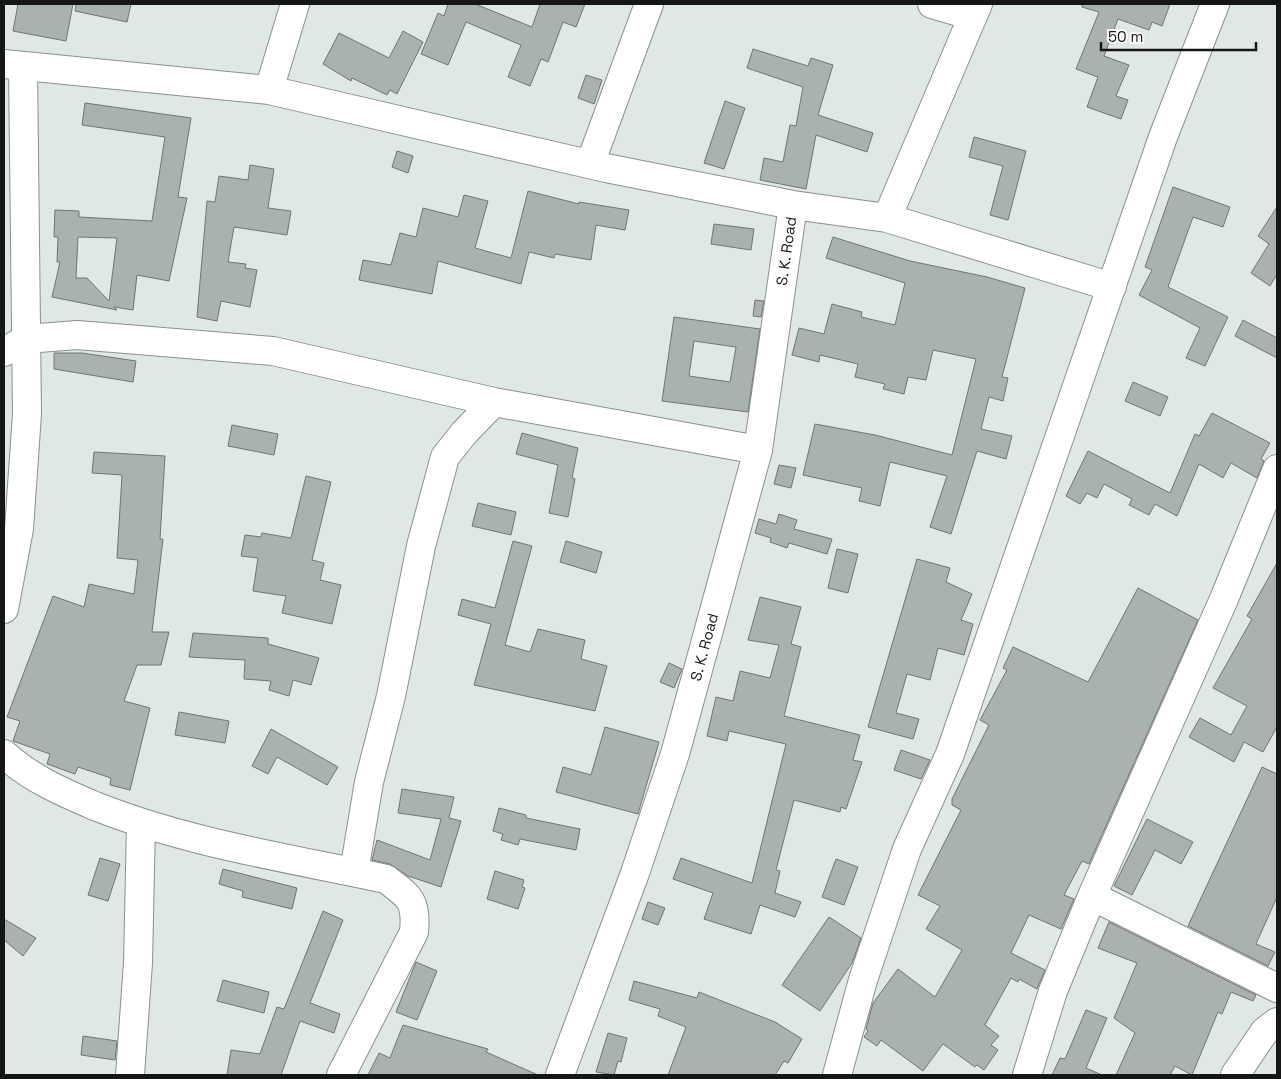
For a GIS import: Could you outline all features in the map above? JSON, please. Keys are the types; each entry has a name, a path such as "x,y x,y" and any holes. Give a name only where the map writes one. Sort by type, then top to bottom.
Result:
{"street":[{"path":"269,90 295,4"},
{"path":"590,164 649,4"},
{"path":"888,218 976,10 932,4"},
{"path":"837,1075 863,980 907,849 950,754 1163,137 1215,4"},
{"path":"4,609 19,528 27,414 15,346 14,65 269,90 590,164 793,205 888,218 1112,287"},
{"name":"S. K. Road","path":"560,1075 632,882 675,754 758,450 793,205"},
{"path":"15,346 77,335 273,351 494,402 758,450"},
{"path":"354,872 369,782 396,676 421,546 445,457 464,433 494,402"},
{"path":"1027,1075 1053,991 1092,896 1224,600 1277,469"},
{"path":"4,754 23,770 59,791 141,824 386,879 411,898 416,914 414,932 383,989 341,1075"},
{"path":"130,1075 138,963 141,824"},
{"path":"1092,896 1277,988"},
{"path":"1236,1075 1265,1031 1277,1022"}],"building":[{"path":"18,4 73,4 66,41 13,31"},
{"path":"76,4 131,4 127,22 75,11"},
{"path":"448,4 475,4 532,27 540,4 585,4 576,27 563,22 548,62 541,59 530,86 508,77 521,45 466,22 448,65 421,54 438,13 444,16"},
{"path":"1082,4 1170,4 1162,26 1152,22 1149,30 1118,19 1104,56 1129,65 1116,96 1128,100 1121,119 1087,107 1098,77 1076,69 1099,12 1082,7"},
{"path":"403,31 423,42 397,94 390,90 387,95 352,78 351,81 323,64 339,33 389,58"},
{"path":"753,49 808,66 811,58 833,65 818,115 873,133 867,152 816,135 806,189 760,180 764,158 783,162 790,125 796,126 803,87 747,68"},
{"path":"586,75 602,80 594,104 578,98"},
{"path":"725,101 745,108 724,169 704,163"},
{"path":"85,103 191,118 178,197 187,198 169,281 137,275 133,310 114,307 117,310 52,297 60,262 57,262 58,237 54,237 55,210 79,211 79,217 152,221 165,137 82,125","holes":["78,237 117,238 109,301 87,278 76,278"]},
{"path":"974,137 1026,151 1008,220 990,215 1003,166 969,157"},
{"path":"397,151 413,156 408,173 392,167"},
{"path":"250,165 274,169 268,208 291,211 287,235 234,227 228,262 246,264 245,268 257,270 250,307 221,301 217,321 197,317 207,201 215,202 219,176 248,180"},
{"path":"1173,187 1230,207 1223,227 1193,217 1168,287 1228,317 1205,366 1186,358 1200,328 1139,295 1152,270 1145,267"},
{"path":"528,191 579,204 579,202 629,210 625,230 596,225 591,260 555,254 554,258 529,252 521,284 438,261 432,294 359,280 363,260 391,265 400,233 416,237 423,208 458,217 464,195 488,201 475,248 511,258"},
{"path":"1277,207 1277,274 1270,286 1251,273 1269,244 1258,236"},
{"path":"714,224 754,229 751,250 711,244"},
{"path":"833,237 910,261 987,277 1025,288 1002,377 1008,378 1003,401 989,397 981,429 1012,436 1006,459 977,451 951,534 930,527 947,476 890,462 880,506 859,501 862,488 803,475 815,424 875,435 952,455 976,359 933,350 926,380 908,377 904,394 883,389 885,384 855,377 858,364 820,355 819,362 792,355 799,328 824,334 832,304 862,312 861,317 895,325 905,283 826,258"},
{"path":"755,300 764,301 761,317 753,316"},
{"path":"674,317 760,329 748,412 662,401","holes":["694,341 736,347 730,382 689,376"]},
{"path":"1243,320 1277,338 1277,358 1235,336"},
{"path":"54,353 82,353 136,361 133,382 54,369"},
{"path":"1133,382 1168,397 1160,416 1125,401"},
{"path":"1212,413 1270,443 1261,459 1264,461 1257,478 1231,463 1223,478 1199,464 1177,516 1155,504 1149,515 1129,505 1132,499 1104,484 1097,498 1087,493 1080,504 1066,496 1088,451 1170,493 1195,434 1199,436"},
{"path":"232,425 278,434 274,455 228,446"},
{"path":"522,433 578,448 572,478 575,479 568,517 549,513 558,465 516,454"},
{"path":"94,452 165,456 160,539 163,539 152,632 169,632 161,665 137,665 124,701 150,708 130,790 110,785 111,778 78,767 75,774 47,764 50,754 13,741 20,721 7,717 53,596 84,607 89,584 134,594 138,560 117,558 122,475 92,473"},
{"path":"779,465 796,468 791,488 774,484"},
{"path":"306,476 331,482 312,560 324,563 320,580 341,585 332,624 282,613 286,596 253,591 258,558 241,556 245,535 261,537 262,533 291,538"},
{"path":"478,503 516,512 511,535 472,526"},
{"path":"779,514 797,520 794,529 832,539 827,554 789,543 787,548 770,542 771,538 755,533 759,519 776,524"},
{"path":"513,541 532,546 505,645 530,652 538,629 585,640 581,659 607,666 595,711 474,685 491,624 458,615 462,599 495,608"},
{"path":"566,541 602,552 596,573 560,562"},
{"path":"837,549 858,554 848,593 828,588"},
{"path":"917,559 950,568 946,582 972,594 961,620 973,624 964,655 938,648 930,680 907,674 896,713 919,719 913,739 868,727"},
{"path":"1277,563 1277,727 1263,752 1244,742 1234,762 1189,737 1200,718 1231,735 1247,706 1213,688 1252,619 1247,616"},
{"path":"1138,588 1198,620 1089,864 1082,861 1064,895 1074,899 1061,929 1029,915 1011,953 1045,970 1037,989 1019,979 1018,982 1011,978 985,1025 999,1036 991,1045 998,1050 984,1070 977,1065 975,1067 943,1044 923,1071 881,1040 877,1046 864,1037 868,1031 866,1029 873,1003 898,969 935,997 962,950 926,929 940,906 918,895 961,810 952,805 952,799 989,725 980,720 1007,670 1003,668 1013,647 1088,682"},
{"path":"760,597 801,607 791,644 801,647 784,716 860,735 853,760 862,762 846,809 841,807 840,812 794,800 776,870 780,871 775,893 801,902 795,917 760,905 751,934 704,919 713,893 673,879 681,858 752,883 786,744 729,731 727,741 707,736 716,697 733,701 740,671 770,678 779,645 748,640"},
{"path":"193,633 268,638 268,644 319,658 311,685 293,680 289,696 269,690 271,681 244,679 245,660 189,657"},
{"path":"669,663 682,669 674,688 660,682"},
{"path":"179,712 229,721 225,743 175,735"},
{"path":"605,727 659,742 638,814 556,792 563,767 591,775"},
{"path":"271,729 338,767 327,785 277,757 268,774 252,766"},
{"path":"901,750 930,760 921,779 894,770"},
{"path":"1262,767 1277,774 1277,897 1256,944 1275,952 1268,966 1188,926"},
{"path":"402,789 454,797 449,818 461,821 441,887 408,876 390,864 372,860 377,840 430,860 441,819 398,813"},
{"path":"499,808 526,815 526,818 580,829 576,850 520,839 518,845 501,840 503,834 493,831"},
{"path":"1147,819 1193,842 1181,864 1155,850 1132,895 1114,886"},
{"path":"100,858 120,864 108,901 88,895"},
{"path":"836,859 858,867 844,905 822,897"},
{"path":"223,869 297,888 292,909 242,897 243,891 219,884"},
{"path":"495,871 524,880 522,887 525,888 518,909 487,899"},
{"path":"648,902 665,908 658,925 642,919"},
{"path":"323,911 343,920 310,1003 340,1014 334,1033 300,1021 281,1075 227,1075 231,1050 260,1054 277,1007 284,1009"},
{"path":"829,917 861,938 852,963 820,1011 782,985"},
{"path":"4,919 36,938 23,956 4,940"},
{"path":"1109,922 1256,995 1253,1001 1231,992 1222,1014 1218,1012 1192,1075 1175,1066 1170,1075 1116,1075 1135,1033 1114,1018 1137,963 1098,948"},
{"path":"416,962 437,971 417,1020 396,1012"},
{"path":"223,980 269,992 264,1013 217,1001"},
{"path":"634,981 697,998 699,992 775,1022 802,1039 788,1063 784,1061 775,1075 668,1075 686,1027 658,1016 660,1009 629,1000"},
{"path":"1086,1010 1107,1018 1086,1068 1102,1075 1052,1075 1060,1058 1065,1059"},
{"path":"403,1025 488,1049 486,1052 538,1075 368,1075 379,1053 390,1058"},
{"path":"608,1033 627,1038 621,1062 618,1061 614,1075 596,1072"},
{"path":"83,1036 117,1041 115,1060 81,1055"}]}
